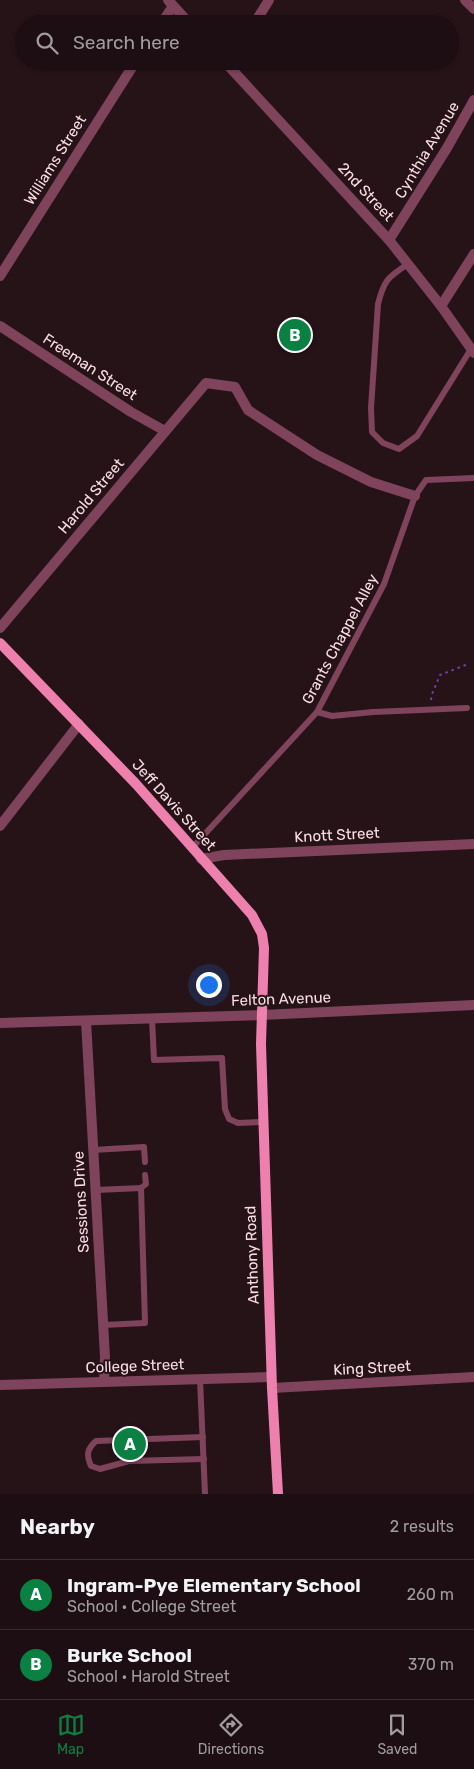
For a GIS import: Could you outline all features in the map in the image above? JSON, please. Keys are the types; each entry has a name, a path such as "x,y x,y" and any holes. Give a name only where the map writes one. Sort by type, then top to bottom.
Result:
{"street":[{"path":"260,15 269,0"},
{"path":"465,0 474,9"},
{"path":"165,15 171,3 182,15"},
{"name":"Williams Street","path":"0,276 130,70"},
{"name":"2nd Street","path":"234,70 389,240 441,306 473,351"},
{"name":"Cynthia Avenue","path":"389,240 447,148 474,100"},
{"path":"441,306 474,254"},
{"name":"Freeman Street","path":"0,326 131,412 165,431"},
{"name":"Harold Street","path":"0,628 206,383 235,388 248,410 317,455 371,482 415,496"},
{"name":"Jeff Davis Street","path":"0,643 136,784 252,915 262,934 264,948 262,1015"},
{"path":"0,826 80,724"},
{"name":"Knott Street","path":"201,859 224,855 474,844"},
{"name":"Felton Avenue","path":"0,1023 262,1015 474,1005"},
{"name":"Anthony Road","path":"262,1015 261,1044 271,1377 278,1494"},
{"name":"Sessions Drive","path":"86,1021 105,1358 104,1382"},
{"name":"College Street","path":"0,1385 271,1377"},
{"name":"King Street","path":"272,1388 474,1377"}],"lane":[{"path":"408,264 389,277 382,288 378,304 372,432 382,443 399,449 417,436 473,351"},
{"name":"Grants Chappel Alley","path":"192,848 317,712 384,584 415,496 426,480 474,478"},
{"path":"317,712 332,716 373,712 468,708"},
{"path":"152,1019 154,1060 222,1058 225,1109 229,1119 238,1122 263,1122"},
{"path":"93,1150 144,1147 145,1162"},
{"path":"96,1190 141,1188 146,1184 145,1175"},
{"path":"103,1324 145,1323 141,1188"},
{"path":"200,1379 205,1494"},
{"path":"203,1437 96,1441 89,1448 87,1458 91,1466 100,1469 129,1461 204,1459"}],"path":[{"path":"431,710 432,694 440,675 468,664"}],"place":[{"name":"Burke School","path":"295,335"},
{"name":"Ingram-Pye Elementary School","path":"130,1444"}]}
